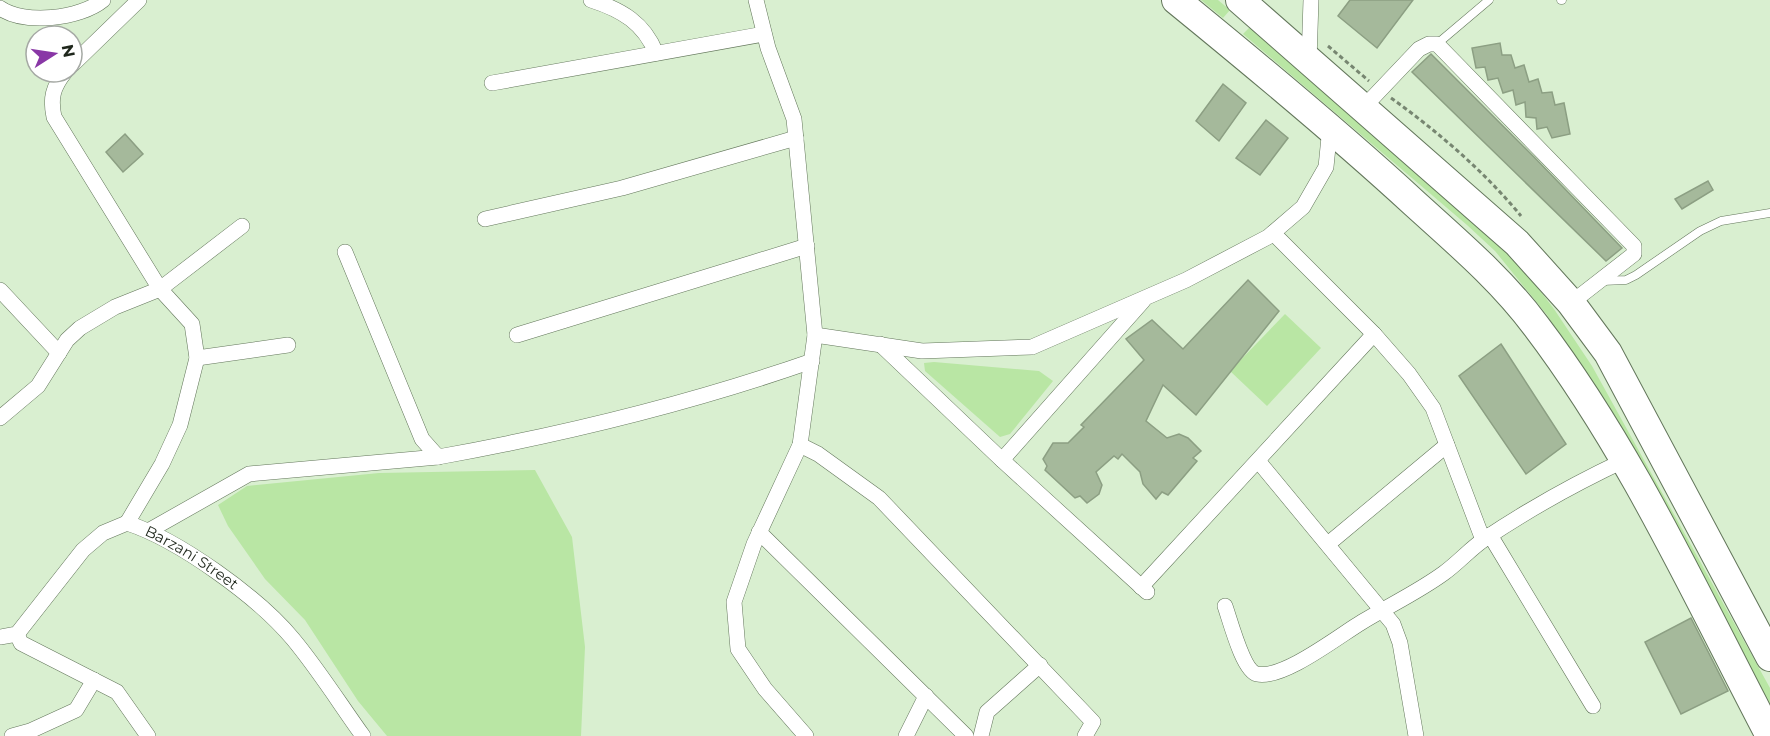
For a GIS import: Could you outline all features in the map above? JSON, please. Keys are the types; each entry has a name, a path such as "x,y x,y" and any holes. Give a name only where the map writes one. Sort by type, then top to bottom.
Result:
{"highway":[{"path":"1176,0 1330,127 1490,271 1535,325 1579,386 1624,460 1770,736"},
{"path":"1232,46 1233,28 1245,15 1247,6 1517,243 1571,303 1608,353 1770,657"}],"street":[{"path":"0,8 28,16 50,18 84,11 103,0"},
{"path":"84,53 139,0"},
{"path":"591,0 615,7 648,33 656,53"},
{"path":"756,0 764,34 794,119 815,335 800,445 759,532 734,602 738,649 765,689 806,736"},
{"path":"1310,61 1311,0"},
{"path":"492,83 764,34"},
{"path":"1363,108 1419,49 1429,44 1437,44 1634,246 1634,254 1571,303"},
{"path":"56,84 53,88 54,117 159,289 192,324 197,358 180,425 162,464 128,523"},
{"path":"815,335 922,351 1032,347 1186,280 1273,233 1303,207 1326,167 1330,127"},
{"path":"485,219 622,188 796,138"},
{"path":"0,418 38,386 59,353 80,328 115,307 159,289 243,226"},
{"path":"1273,233 1374,334 1409,374 1433,408 1486,538 1593,706"},
{"path":"517,335 807,246"},
{"path":"345,252 422,439 438,457"},
{"path":"0,290 59,353"},
{"path":"1002,460 1147,297"},
{"path":"880,344 1002,460 1144,589 1374,334"},
{"path":"197,358 288,345"},
{"path":"150,530 249,474 438,457 537,439 645,413 743,385 812,361"},
{"path":"800,445 818,454 879,498 1093,722 1085,736"},
{"path":"1328,544 1447,446"},
{"path":"1225,606 1247,668 1257,674 1273,672 1293,664 1407,598 1446,572 1486,538 1554,494 1624,460"},
{"path":"1259,462 1393,624 1400,643 1416,736"},
{"name":"Barzani Street","path":"17,634 83,550 103,532 128,523 150,530 218,574 262,608 292,638 363,736"},
{"path":"759,532 966,736"},
{"path":"0,638 17,634 21,643 117,692 148,736"},
{"path":"981,736 987,712 1040,665"},
{"path":"12,736 30,731 76,710 94,680"},
{"path":"906,736 926,696"}],"lane":[{"path":"1437,44 1489,0"},
{"path":"1597,281 1626,280 1700,231 1721,221 1770,213"}],"green space":[{"path":"1201,0 1218,0 1230,10 1223,18"},
{"path":"1251,26 1505,245 1554,309 1592,366 1770,688 1770,711 1582,371 1547,315 1495,251 1467,225 1243,34"},
{"path":"1285,314 1321,348 1267,406 1230,371"},
{"path":"924,363 1039,371 1053,381 1010,434 1000,437 925,371"},
{"path":"535,470 572,537 585,647 581,736 387,736 358,701 305,620 265,579 228,526 218,505 247,486 379,473"}],"building":[{"path":"1350,0 1413,0 1377,48 1338,16"},
{"path":"1500,43 1502,55 1511,55 1515,68 1524,65 1529,82 1538,79 1542,93 1552,92 1555,105 1564,103 1570,134 1552,138 1547,127 1537,129 1536,118 1526,117 1525,102 1516,105 1513,90 1503,93 1498,78 1488,80 1485,67 1476,68 1472,48"},
{"path":"1431,54 1622,248 1606,261 1412,72"},
{"path":"1223,84 1246,103 1219,141 1196,121"},
{"path":"1266,120 1288,138 1260,175 1236,158"},
{"path":"125,134 143,154 123,172 106,152"},
{"path":"1708,181 1713,190 1682,209 1675,199"},
{"path":"1248,280 1279,311 1196,415 1163,385 1146,421 1167,438 1179,434 1188,438 1201,451 1193,458 1197,461 1168,495 1162,492 1156,499 1143,484 1140,472 1122,454 1118,459 1114,456 1096,472 1102,485 1099,494 1087,503 1080,496 1075,498 1045,470 1047,466 1043,459 1053,443 1068,443 1084,427 1081,425 1144,360 1126,339 1152,320 1183,349"},
{"path":"1501,344 1566,444 1526,474 1459,376"},
{"path":"1691,618 1728,691 1681,714 1645,642"}]}
